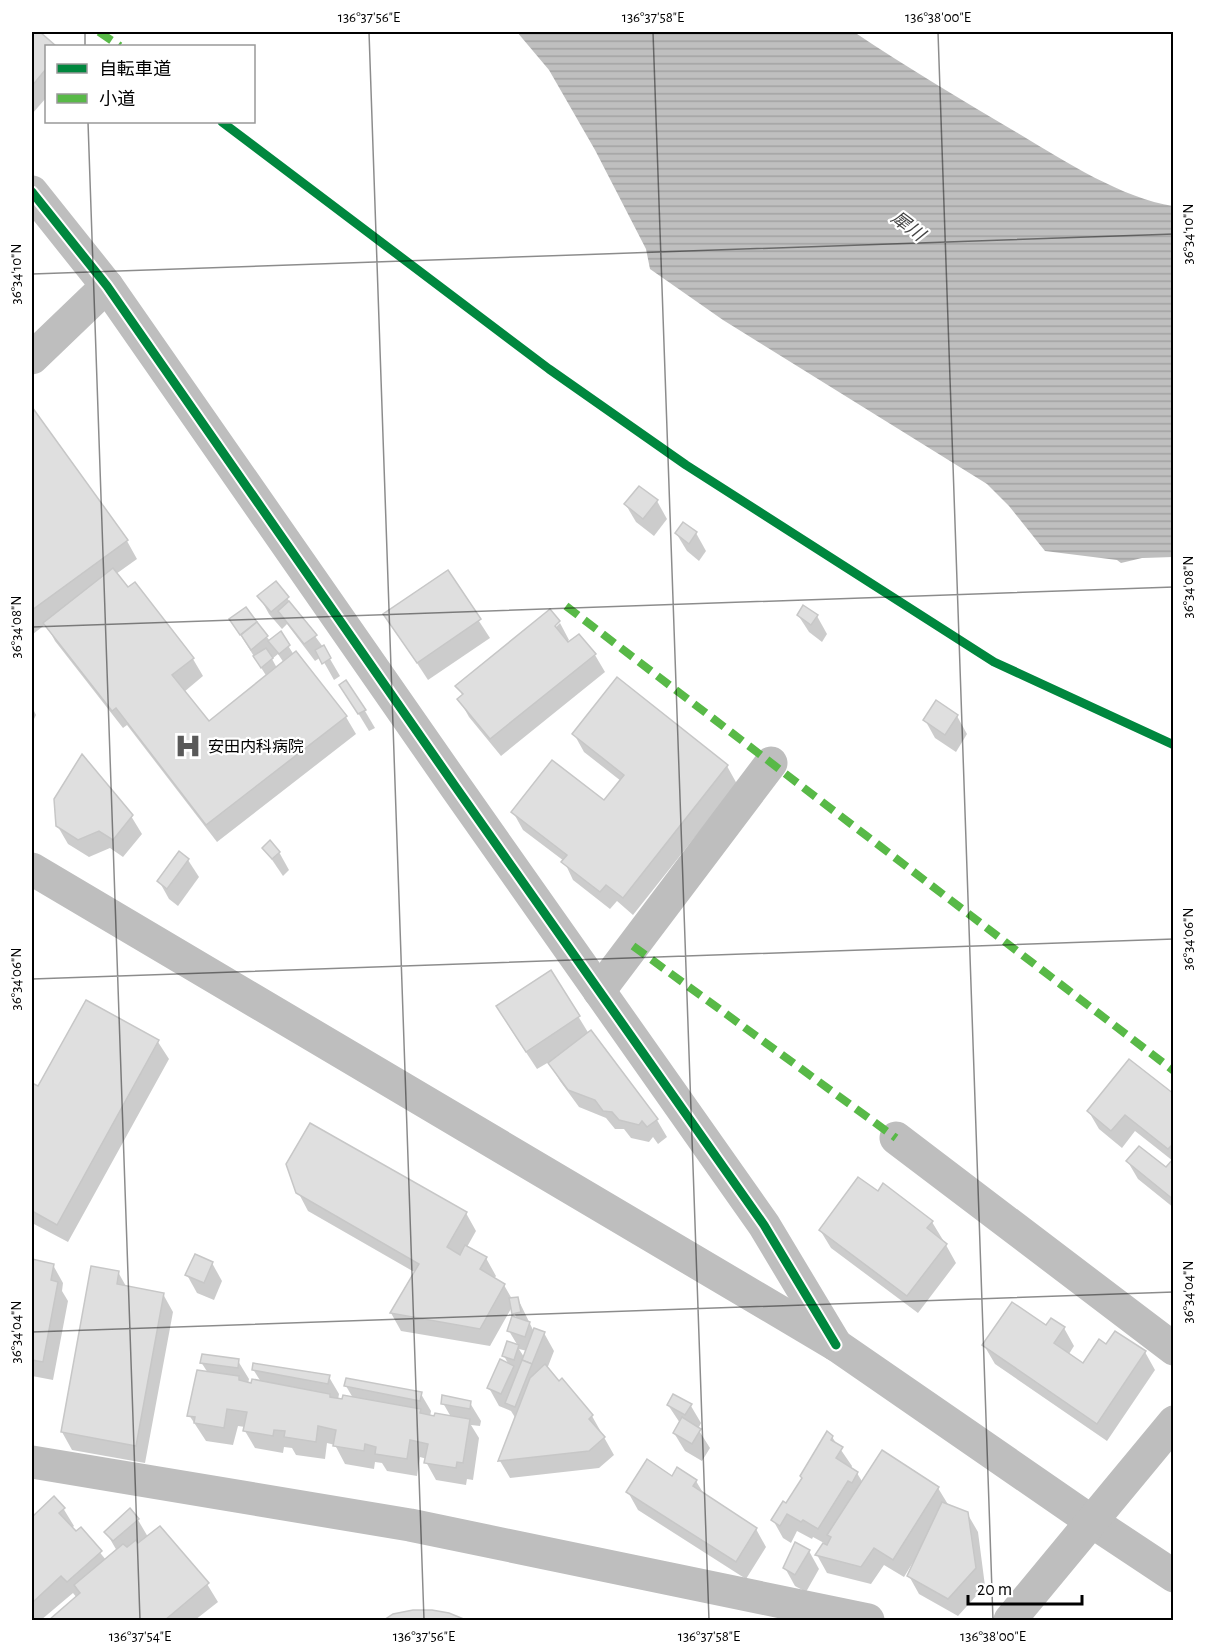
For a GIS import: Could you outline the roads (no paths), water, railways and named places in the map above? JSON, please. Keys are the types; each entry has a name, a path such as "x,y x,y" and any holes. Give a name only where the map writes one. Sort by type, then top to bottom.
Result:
{"street":[{"path":"32,192 107,286 764,1226 836,1346"},
{"path":"32,358 107,286"},
{"path":"599,991 771,763"},
{"path":"32,869 836,1346 1173,1576"},
{"path":"896,1138 1173,1349"},
{"path":"1010,1620 1173,1422"},
{"path":"32,1462 410,1525 868,1620"}],"water":[{"name":"犀川","path":"517,32 854,32 937,85 1095,178 1135,196 1173,206 1173,557 1142,558 1121,563 1117,560 1045,551 1009,506 987,484 723,320 650,269 646,249 595,150 549,70"}],"place":[{"name":"安田内科病院","path":"188,746"}]}
